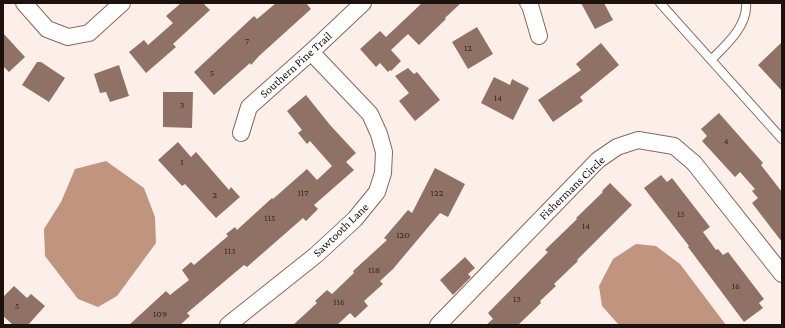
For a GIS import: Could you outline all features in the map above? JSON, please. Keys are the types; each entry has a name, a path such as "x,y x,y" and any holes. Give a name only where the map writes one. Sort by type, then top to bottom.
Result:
{"street":[{"path":"24,3 47,29 68,37 89,33 122,3"},
{"name":"Southern Pine Trail","path":"241,133 250,107 312,52 363,3"},
{"path":"528,3 530,5 539,36"},
{"name":"Sawtooth Lane","path":"228,325 316,255 355,218 378,192 383,173 384,152 379,134 370,114 312,52"},
{"name":"Fishermans Circle","path":"438,325 598,160 617,147 638,140 674,146 694,163 782,274"}],"lane":[{"path":"711,60 738,33 747,9 746,3"},
{"path":"663,4 782,139"}],"shaded area":[{"path":"106,161 144,188 155,217 156,243 117,296 98,307 78,299 45,256 44,229 61,202 75,169"},
{"path":"636,244 656,246 680,264 726,325 619,325 602,306 599,286 613,259"}],"building":[{"path":"181,3 203,3 210,10 173,44 176,47 146,73 129,52 144,40 148,45 173,23 166,16"},
{"path":"276,3 306,3 311,9 251,65 250,63 214,95 194,72 254,16 257,19"},
{"path":"422,3 461,3 419,45 408,34 391,50 401,61 391,71 390,70 388,72 380,63 376,67 360,49 380,31 386,37"},
{"path":"581,3 604,3 613,20 595,29"},
{"path":"477,27 493,54 468,69 452,42"},
{"path":"3,33 25,57 9,72 3,66"},
{"path":"782,42 782,91 758,65"},
{"path":"601,43 619,65 580,97 583,101 553,122 538,100 581,70 576,64"},
{"path":"37,62 41,62 65,78 49,102 22,85"},
{"path":"119,65 129,96 110,102 106,92 100,93 94,74"},
{"path":"408,68 414,74 417,72 440,100 415,121 399,101 409,93 395,76"},
{"path":"494,77 510,85 512,79 529,88 513,120 481,103"},
{"path":"163,92 193,92 192,128 163,127"},
{"path":"306,95 330,125 356,153 346,162 354,170 314,205 318,209 306,221 303,218 247,267 244,265 187,313 190,316 180,325 129,325 166,291 170,295 189,280 182,270 191,262 194,265 228,236 226,234 235,227 237,230 307,169 317,180 332,166 310,141 307,144 298,133 302,130 287,111"},
{"path":"719,113 763,163 761,165 782,192 782,242 752,203 758,198 752,191 755,189 740,172 735,177 702,141 707,136 701,129"},
{"path":"178,142 191,157 196,152 229,190 231,187 240,197 216,218 185,184 182,186 158,160"},
{"path":"435,168 465,184 448,217 440,213 393,269 380,281 383,284 364,301 368,306 355,318 350,313 337,325 293,325 317,303 315,301 327,290 332,294 354,273 353,271 387,240 384,238 408,210 412,213"},
{"path":"661,175 667,182 672,178 710,227 703,232 716,250 718,249 723,255 728,252 764,299 759,303 763,308 744,322 688,247 689,246 644,188"},
{"path":"610,183 632,205 554,284 556,286 518,325 486,325 493,319 488,313 548,252 545,250 577,219 576,218 603,192 602,191"},
{"path":"465,257 475,268 468,274 471,277 453,295 440,280"},
{"path":"14,286 27,298 31,294 45,306 28,325 13,325 3,316 3,297"}]}
